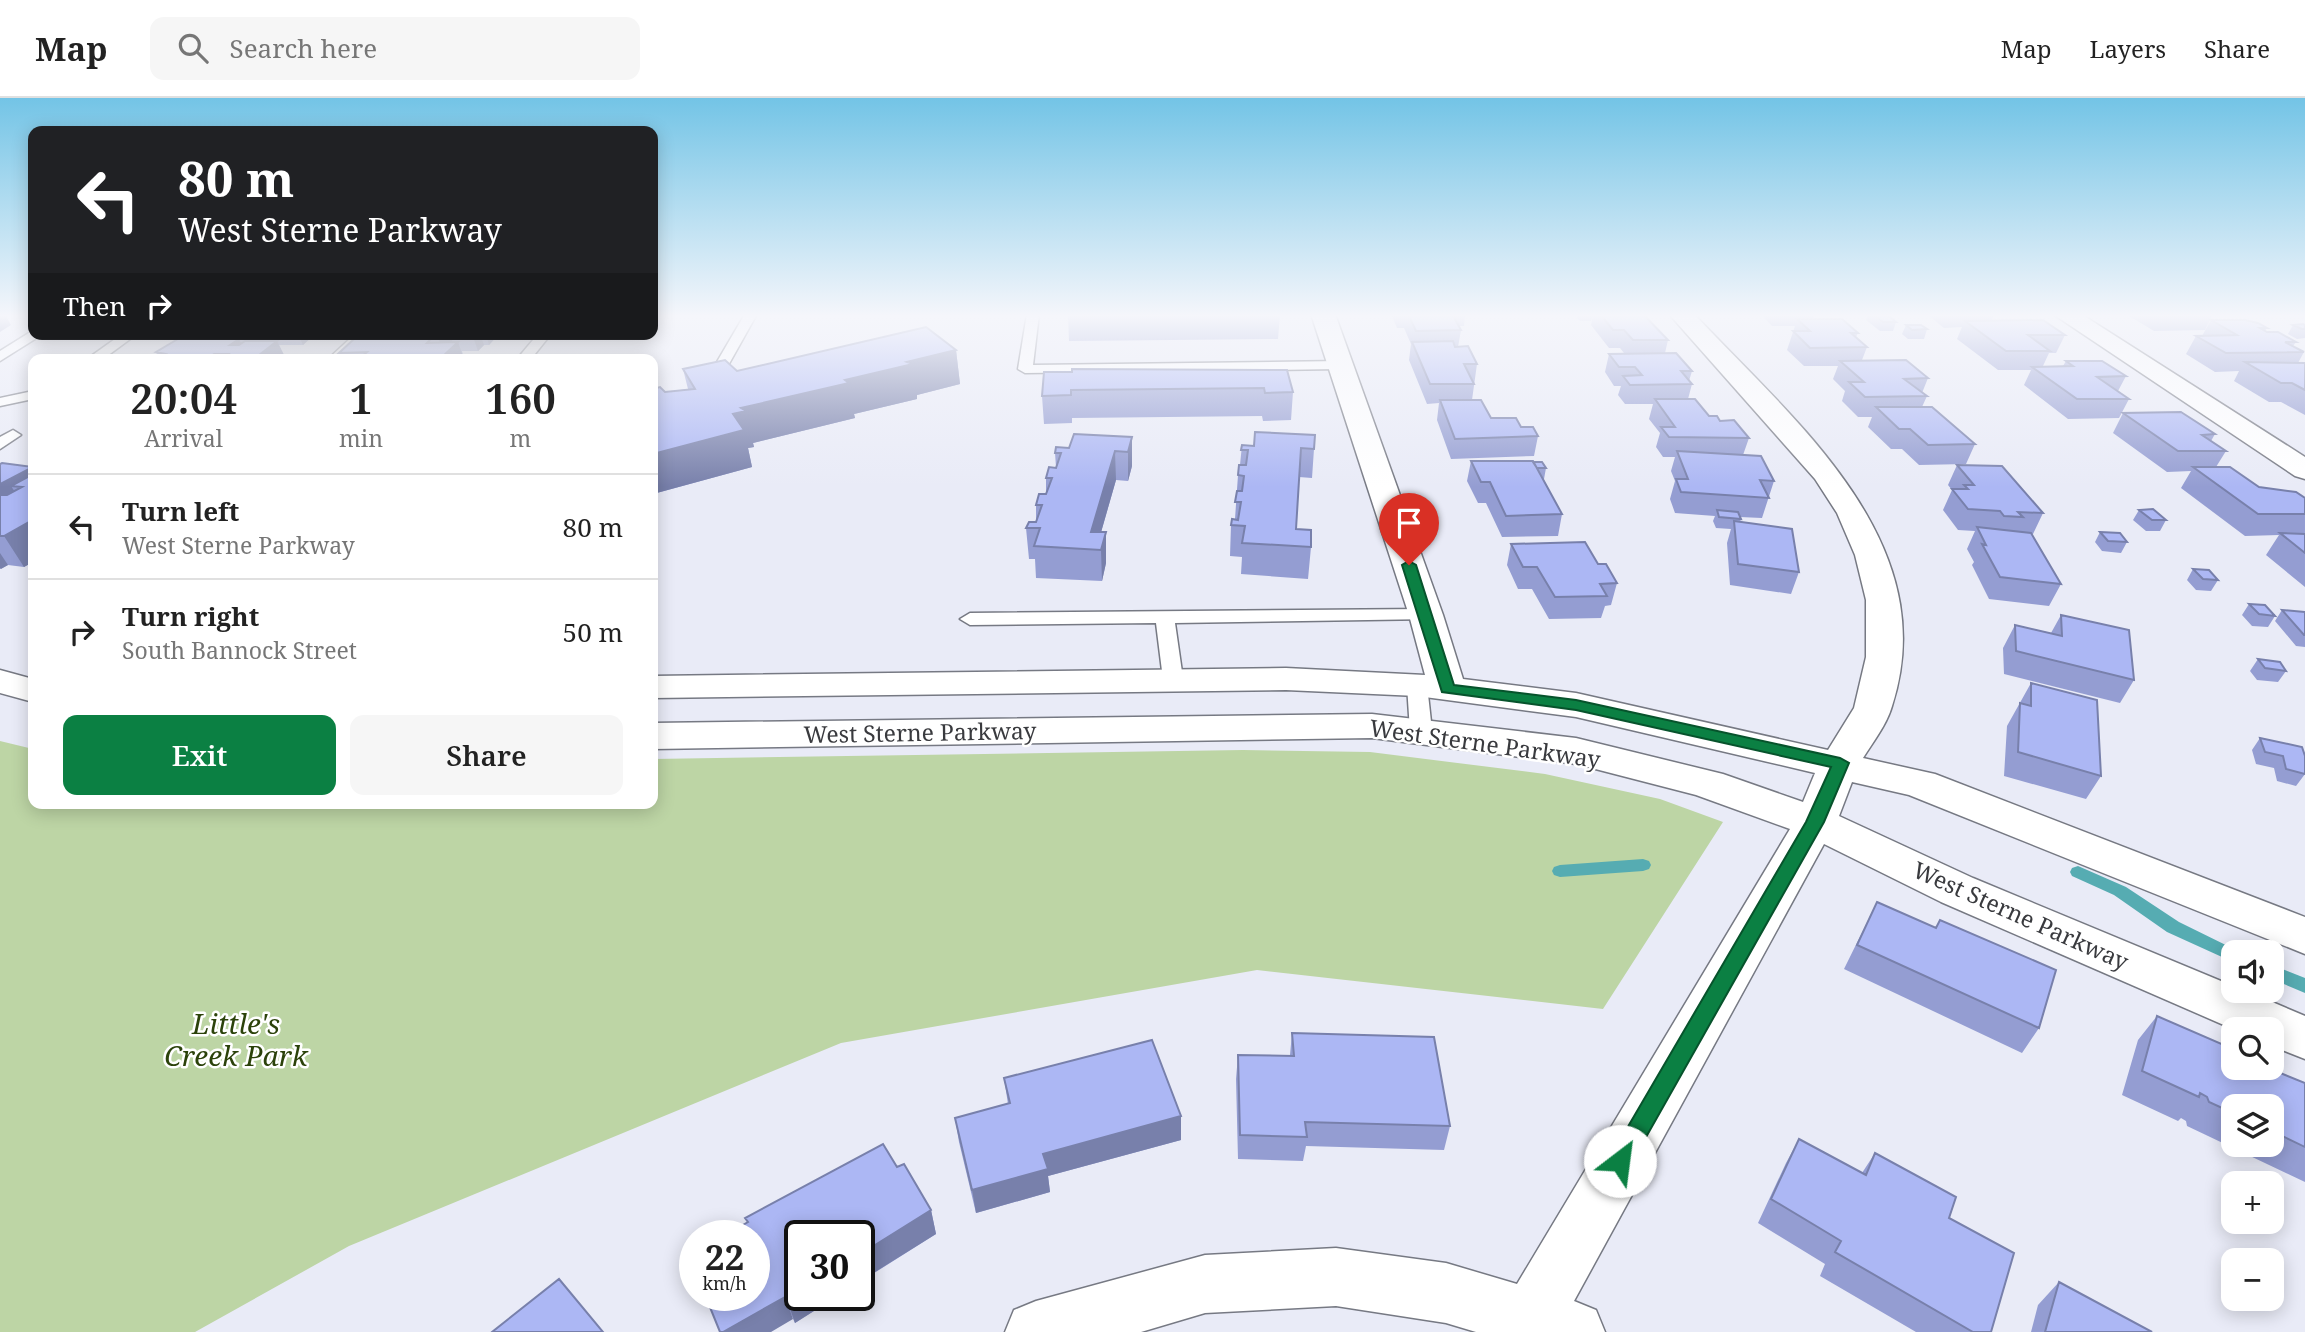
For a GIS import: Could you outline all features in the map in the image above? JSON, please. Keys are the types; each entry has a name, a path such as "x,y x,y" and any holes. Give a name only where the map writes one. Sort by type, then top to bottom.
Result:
{"street":[{"path":"1343,372 1426,615 1432,687"},
{"path":"1036,1332 1205,1284 1336,1277 1446,1293 1552,1325 1815,822 1840,763 1873,708 1884,657 1883,600 1871,555 1852,513 1826,474 1733,372"},
{"path":"2154,372 2305,470"},
{"name":"West Sterne Parkway","path":"658,687 1286,679 1432,687 1576,705 1840,763 1920,784 2305,936"},
{"path":"0,681 28,689"},
{"path":"908,733 917,682"},
{"name":"West Sterne Parkway","path":"658,736 1318,725 1372,726 1576,751 1708,784 1815,822 1957,890 2305,1038"}],"lane":[{"path":"705,394 717,372"},
{"path":"0,402 28,396"},
{"path":"970,619 1426,615"},
{"path":"1164,617 1172,680"},
{"path":"1421,731 1432,687"}],"green space":[{"name":"Little's Creek Park","path":"0,741 28,748 28,809 658,809 658,759 1243,750 1370,752 1545,774 1660,799 1723,822 1603,1009 1257,970 841,1043 349,1246 195,1332 0,1332"}],"building":[{"path":"685,372 881,372 845,380 849,383 741,408 746,411 733,414 744,430 658,453 658,388 665,392 695,389"},
{"path":"1044,372 1287,372 1293,392 1265,393 1264,388 1071,390 1071,395 1042,396"},
{"path":"1425,372 1468,372 1474,384 1430,384"},
{"path":"1639,372 1681,372 1692,384 1630,385 1623,376 1642,375"},
{"path":"1852,372 1920,372 1928,378 1904,379 1927,396 1865,397 1849,382 1864,382"},
{"path":"2038,372 2119,372 2126,376 2097,377 2129,399 2077,399"},
{"path":"2261,372 2305,372 2305,390 2292,383 2281,383"},
{"path":"1655,399 1695,399 1709,416 1717,416 1720,421 1734,420 1749,438 1669,437 1661,427 1675,427"},
{"path":"1440,400 1481,400 1491,418 1516,418 1521,427 1533,427 1538,436 1455,439"},
{"path":"1876,407 1932,407 1975,444 1928,445 1910,429 1899,429"},
{"path":"2181,412 2215,434 2202,435 2226,451 2178,451 2123,413"},
{"path":"1255,432 1315,435 1314,449 1301,448 1296,529 1311,530 1311,547 1242,543 1245,526 1231,525 1232,519 1238,520 1241,502 1235,502 1237,491 1242,491 1244,476 1238,475 1239,465 1246,465 1248,450 1241,450 1242,445 1254,446"},
{"path":"1074,434 1132,437 1128,452 1115,451 1091,532 1106,532 1101,550 1034,546 1040,528 1026,528 1029,522 1036,522 1042,505 1036,505 1039,494 1046,494 1052,478 1046,478 1049,467 1056,468 1061,453 1055,453 1056,447 1069,448"},
{"path":"1677,451 1761,456 1774,481 1760,480 1769,498 1681,492 1676,479 1688,479"},
{"path":"1471,461 1533,461 1562,514 1506,516 1490,482 1481,482"},
{"path":"1533,462 1542,462 1546,468 1537,468"},
{"path":"0,464 28,466 28,470 0,484"},
{"path":"1957,465 2002,466 2043,513 2018,512 2023,517 2004,516 2000,511 1968,509 1952,489 1968,489 1964,485 1974,485"},
{"path":"2193,467 2230,467 2259,487 2296,492 2305,498 2305,514 2258,514"},
{"path":"28,477 28,523 0,536 0,495 7,495 22,487 11,486"},
{"path":"2153,509 2166,520 2152,520 2139,510"},
{"path":"1717,510 1738,512 1741,519 1719,517"},
{"path":"1734,521 1792,529 1799,572 1738,564"},
{"path":"1977,527 2031,533 2061,584 2000,577 1982,544 1986,545"},
{"path":"2100,532 2120,533 2127,542 2108,541"},
{"path":"2280,533 2305,534 2305,553"},
{"path":"1585,542 1598,564 1606,564 1617,583 1600,584 1607,596 1555,597 1537,567 1523,567 1511,544"},
{"path":"2193,569 2209,570 2218,580 2203,579"},
{"path":"2249,604 2265,605 2275,616 2259,614"},
{"path":"2282,610 2305,612 2305,635 2304,635"},
{"path":"2061,615 2129,630 2134,680 2016,651 2015,625 2062,636"},
{"path":"2258,659 2280,662 2286,671 2265,668"},
{"path":"2031,683 2097,700 2101,776 2018,752 2020,703 2031,706"},
{"path":"2260,738 2302,747 2305,774 2286,769 2283,756 2265,752"},
{"path":"1877,902 1936,928 1940,920 2056,970 2039,1028 1857,945"},
{"path":"2157,1016 2221,1044 2221,1080 2284,1080 2284,1074 2305,1083 2305,1147 2284,1137 2284,1094 2221,1094 2221,1108 2209,1102 2207,1097 2200,1093 2199,1097 2142,1071"},
{"path":"1292,1033 1434,1037 1450,1126 1305,1122 1307,1137 1240,1135 1238,1055 1294,1056"},
{"path":"1152,1040 1181,1116 1043,1154 1048,1169 972,1190 955,1118 1010,1103 1004,1078"},
{"path":"1799,1139 1866,1175 1875,1153 1956,1197 1949,1218 2014,1253 1991,1332 1973,1332 1835,1252 1841,1241 1771,1199"},
{"path":"883,1144 897,1167 904,1164 931,1210 875,1245 875,1220 784,1220 784,1298 770,1305 770,1220 745,1218"},
{"path":"559,1279 603,1332 492,1332"},
{"path":"2059,1282 2152,1332 2045,1332"},
{"path":"711,1311 760,1311 723,1332 720,1332"}],"waterway":[{"path":"1560,871 1643,865"},
{"path":"2078,872 2120,891 2173,927 2221,949"},
{"path":"2284,977 2305,986"}],"route":[{"path":"1409,565 1447,688 1576,705 1840,763 1815,822 1620,1161"}]}
